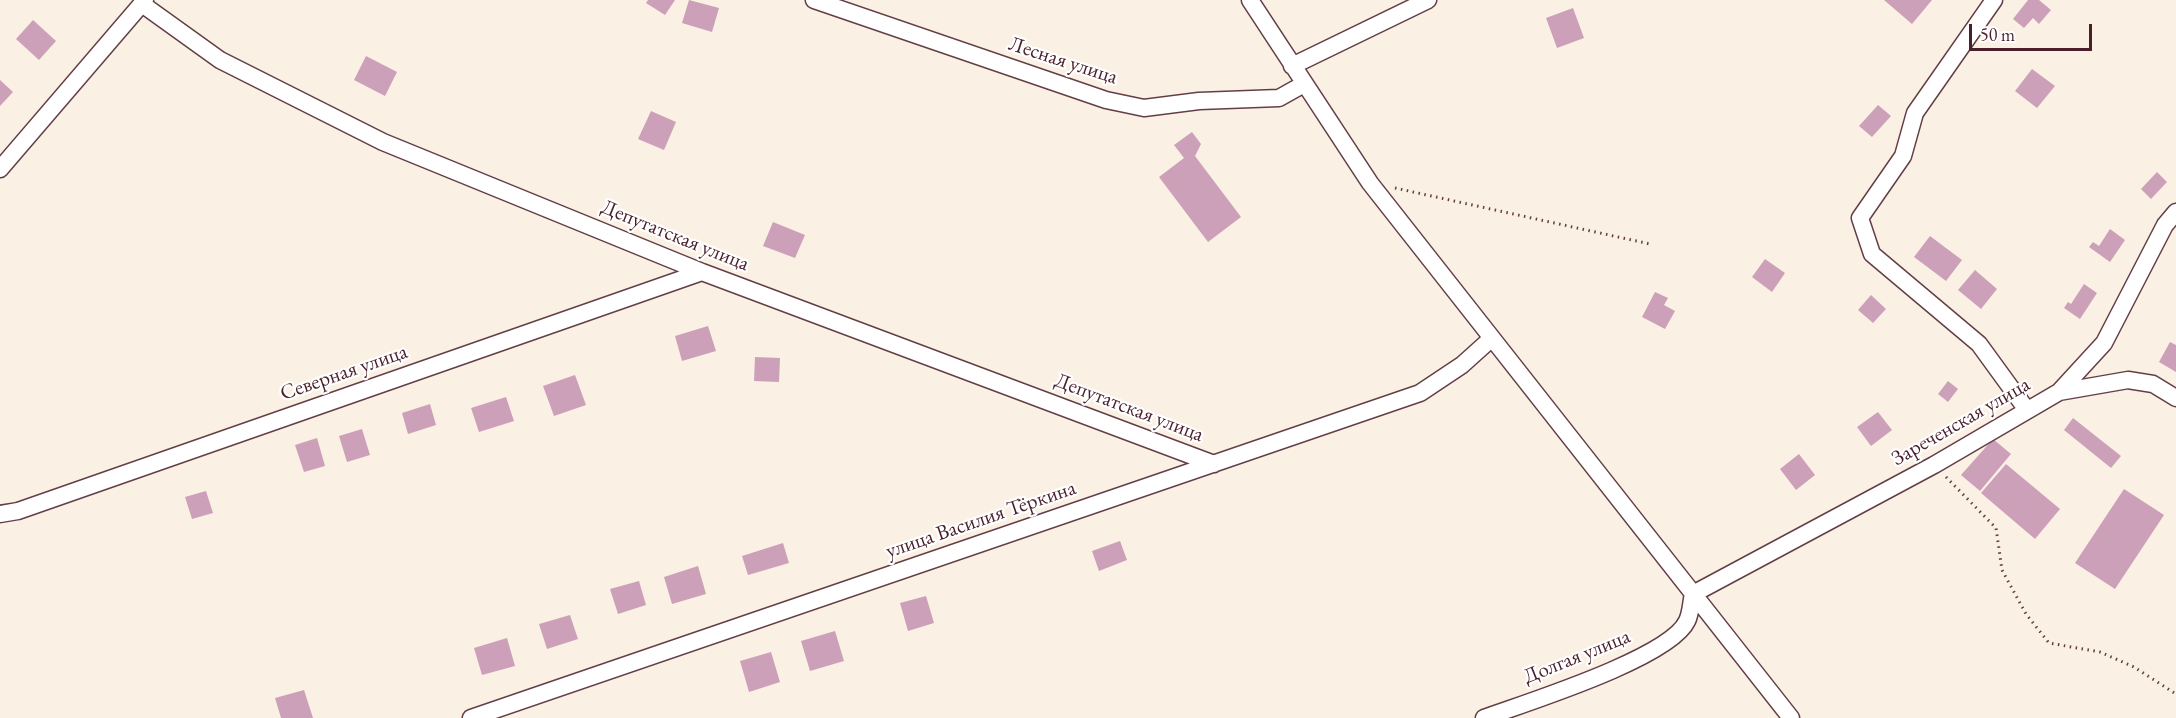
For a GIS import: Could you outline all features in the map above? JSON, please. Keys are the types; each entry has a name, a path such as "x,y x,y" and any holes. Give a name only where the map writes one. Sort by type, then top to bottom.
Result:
{"street":[{"name":"Лесная улица","path":"814,0 1106,100 1143,108 1199,101 1279,98 1304,84"},
{"path":"1250,0 1370,183 1791,718"},
{"path":"1292,66 1428,0"},
{"path":"1994,0 1916,112 1902,156 1860,219 1872,254 1979,344 2026,410"},
{"path":"0,169 144,2"},
{"name":"Депутатская улица","path":"144,2 220,60 383,142 702,272 1214,464"},
{"name":"Зареченская улица","path":"1693,594 1934,465 2059,392 2104,343 2165,225 2176,212"},
{"name":"Северная улица","path":"0,514 18,512 702,272"},
{"name":"улица Василия Тёркина","path":"471,718 1420,393 1462,365 1492,338"},
{"path":"2059,392 2128,380 2152,384 2176,398"},
{"name":"Долгая улица","path":"1484,718 1617,669 1671,639 1687,622 1693,594"}],"path":[{"path":"1370,183 1650,244"},
{"path":"1934,465 1996,528 2002,570 2026,614 2049,643 2100,652 2134,667 2176,694"}],"building":[{"path":"648,0 675,0 665,15 646,3"},
{"path":"689,0 719,8 712,32 682,23"},
{"path":"1884,0 1932,0 1912,24"},
{"path":"2028,0 2039,0 2051,10 2039,24 2033,18 2024,28 2013,19"},
{"path":"1573,8 1584,38 1557,48 1546,18"},
{"path":"33,20 56,41 39,60 16,39"},
{"path":"366,56 397,72 385,96 354,80"},
{"path":"2032,69 2055,86 2037,108 2015,91"},
{"path":"0,80 13,92 0,106"},
{"path":"1878,105 1891,116 1872,137 1859,126"},
{"path":"651,111 676,122 664,150 638,139"},
{"path":"1192,132 1201,144 1195,156 1241,217 1208,242 1159,177 1184,158 1174,145"},
{"path":"2157,172 2167,182 2151,199 2141,189"},
{"path":"773,222 805,235 795,258 763,246"},
{"path":"2110,229 2125,240 2110,262 2089,247 2093,242 2099,246"},
{"path":"1930,236 1962,260 1946,281 1914,257"},
{"path":"1765,259 1785,273 1772,292 1752,277"},
{"path":"1975,270 1997,289 1981,309 1958,290"},
{"path":"2084,284 2097,293 2080,319 2064,308 2068,302 2071,304"},
{"path":"1655,292 1668,298 1664,305 1675,311 1665,329 1642,317"},
{"path":"1871,295 1886,309 1873,323 1858,310"},
{"path":"708,326 716,351 682,361 675,336"},
{"path":"2170,342 2176,345 2176,372 2159,362"},
{"path":"755,357 780,358 779,382 754,381"},
{"path":"575,375 586,405 554,416 543,386"},
{"path":"1948,381 1958,389 1948,402 1938,394"},
{"path":"506,397 514,421 479,432 471,408"},
{"path":"430,404 436,425 408,434 402,413"},
{"path":"1878,412 1892,430 1871,446 1857,427"},
{"path":"2073,418 2121,456 2111,468 2064,430"},
{"path":"362,429 370,455 347,462 339,436"},
{"path":"317,438 325,466 304,472 295,445"},
{"path":"1993,439 2011,454 1980,491 1961,475"},
{"path":"1799,454 1815,475 1796,490 1780,469"},
{"path":"2006,464 2060,509 2035,539 1981,493"},
{"path":"2124,489 2164,515 2115,589 2075,563"},
{"path":"206,491 213,513 192,519 185,497"},
{"path":"1120,541 1127,560 1099,571 1092,551"},
{"path":"783,543 789,563 748,575 742,556"},
{"path":"698,566 706,594 672,604 664,577"},
{"path":"639,581 646,605 618,614 610,589"},
{"path":"926,596 934,623 908,631 900,603"},
{"path":"570,615 578,639 547,649 539,624"},
{"path":"835,631 844,661 810,671 801,641"},
{"path":"507,638 515,666 482,675 474,648"},
{"path":"771,652 780,682 749,692 740,661"},
{"path":"304,690 313,718 281,718 275,698"}]}
